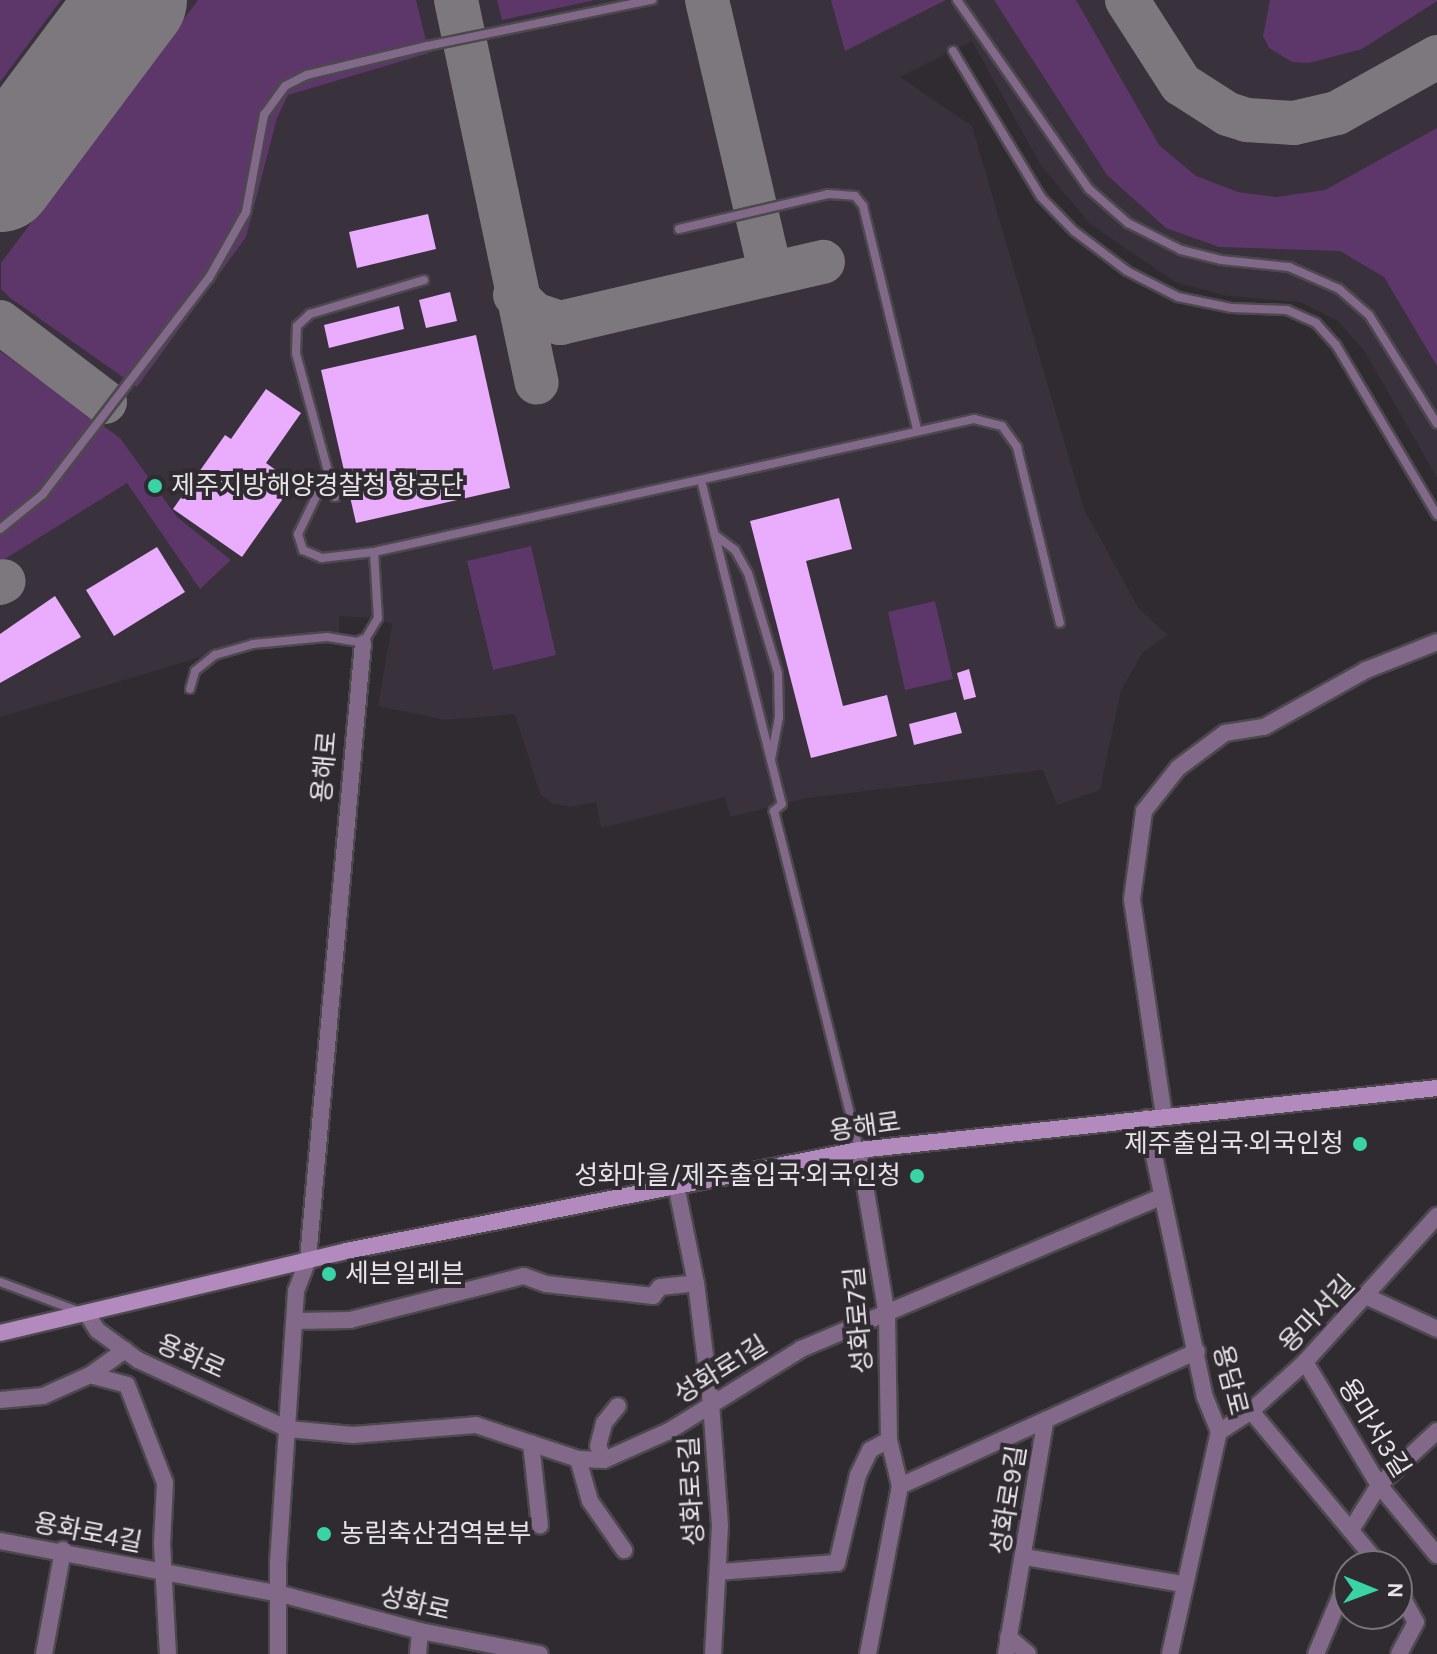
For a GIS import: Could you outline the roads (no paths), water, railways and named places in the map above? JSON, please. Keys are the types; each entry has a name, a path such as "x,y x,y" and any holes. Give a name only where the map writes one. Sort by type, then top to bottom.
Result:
{"main road":[{"name":"용해로","path":"0,1333 308,1259 859,1150 1437,1088"}],"street":[{"path":"1164,1116 1132,899 1144,811 1178,768 1225,733 1264,727 1366,670 1437,642"},
{"name":"용해로","path":"308,1259 363,643"},
{"name":"용담로","path":"1146,1118 1160,1197 1219,1432 1170,1654"},
{"name":"성화로7길","path":"859,1150 887,1315 889,1440 900,1486 868,1654"},
{"name":"성화로5길","path":"676,1185 696,1283 711,1403 719,1572 713,1654"},
{"name":"성화로1길","path":"288,1429 353,1435 476,1425 578,1459 604,1460 669,1431 801,1349 1160,1197"},
{"name":"용마서길","path":"1219,1432 1251,1411 1305,1362 1368,1297 1437,1216"},
{"path":"278,1654 296,1291 308,1259"},
{"path":"295,1321 350,1320 524,1276 546,1284 653,1296 660,1287 696,1283"},
{"path":"1368,1297 1437,1329"},
{"name":"용화로","path":"87,1314 97,1330 125,1350 288,1429"},
{"path":"0,1400 43,1396 90,1375 125,1350"},
{"name":"성화로9길","path":"1007,1645 1025,1557 1045,1423 1197,1351"},
{"name":"용마서3길","path":"1305,1362 1379,1485 1437,1555"},
{"name":"용화로4길","path":"90,1375 127,1385 165,1483 168,1654"},
{"path":"604,1460 598,1446 604,1423 618,1406"},
{"path":"1251,1411 1368,1550"},
{"path":"900,1486 1045,1423"},
{"path":"1351,1530 1379,1485 1437,1431"},
{"path":"719,1572 837,1563 858,1475 870,1450 889,1440"},
{"path":"531,1443 540,1526"},
{"path":"578,1459 590,1501 624,1550"},
{"name":"용화로4길","path":"0,1541 63,1550 166,1574 281,1594"},
{"path":"1360,1550 1363,1544"},
{"path":"44,1654 63,1550"},
{"path":"1025,1557 1183,1584"},
{"name":"성화로","path":"281,1594 420,1631 540,1654"},
{"path":"1316,1654 1333,1614"},
{"path":"1399,1654 1412,1630"},
{"path":"418,1654 420,1631"},
{"path":"1007,1645 1028,1654"}],"lane":[{"path":"0,529 43,494 209,278 246,212 264,115 285,86 307,75 427,46 652,0"},
{"path":"957,0 1089,189 1128,223 1181,250 1221,260 1289,267 1339,289 1369,315 1437,424"},
{"path":"953,51 1041,197 1074,231 1127,271 1178,297 1231,308 1287,310 1316,323 1336,345 1437,515"},
{"path":"679,229 828,194 855,196 863,206 917,429"},
{"path":"335,497 296,353 297,326 310,314 424,280"},
{"path":"328,472 298,534 303,550 322,558 374,552 917,429 988,419 1011,435 1060,623"},
{"path":"701,480 782,804 774,811 859,1150"},
{"path":"715,534 735,550 748,573 775,661 779,717 771,760"},
{"name":"용해로","path":"363,643 378,618 374,552"},
{"path":"190,689 195,671 215,655 253,644 327,637 363,643"},
{"path":"0,1282 87,1314"}],"place":[{"name":"제주지방해양경찰청 항공단","path":"155,486"},
{"name":"제주출입국·외국인청","path":"1360,1144"},
{"name":"성화마을/제주출입국·외국인청","path":"917,1176"},
{"name":"세븐일레븐","path":"329,1274"},
{"name":"농림축산검역본부","path":"324,1534"}]}
